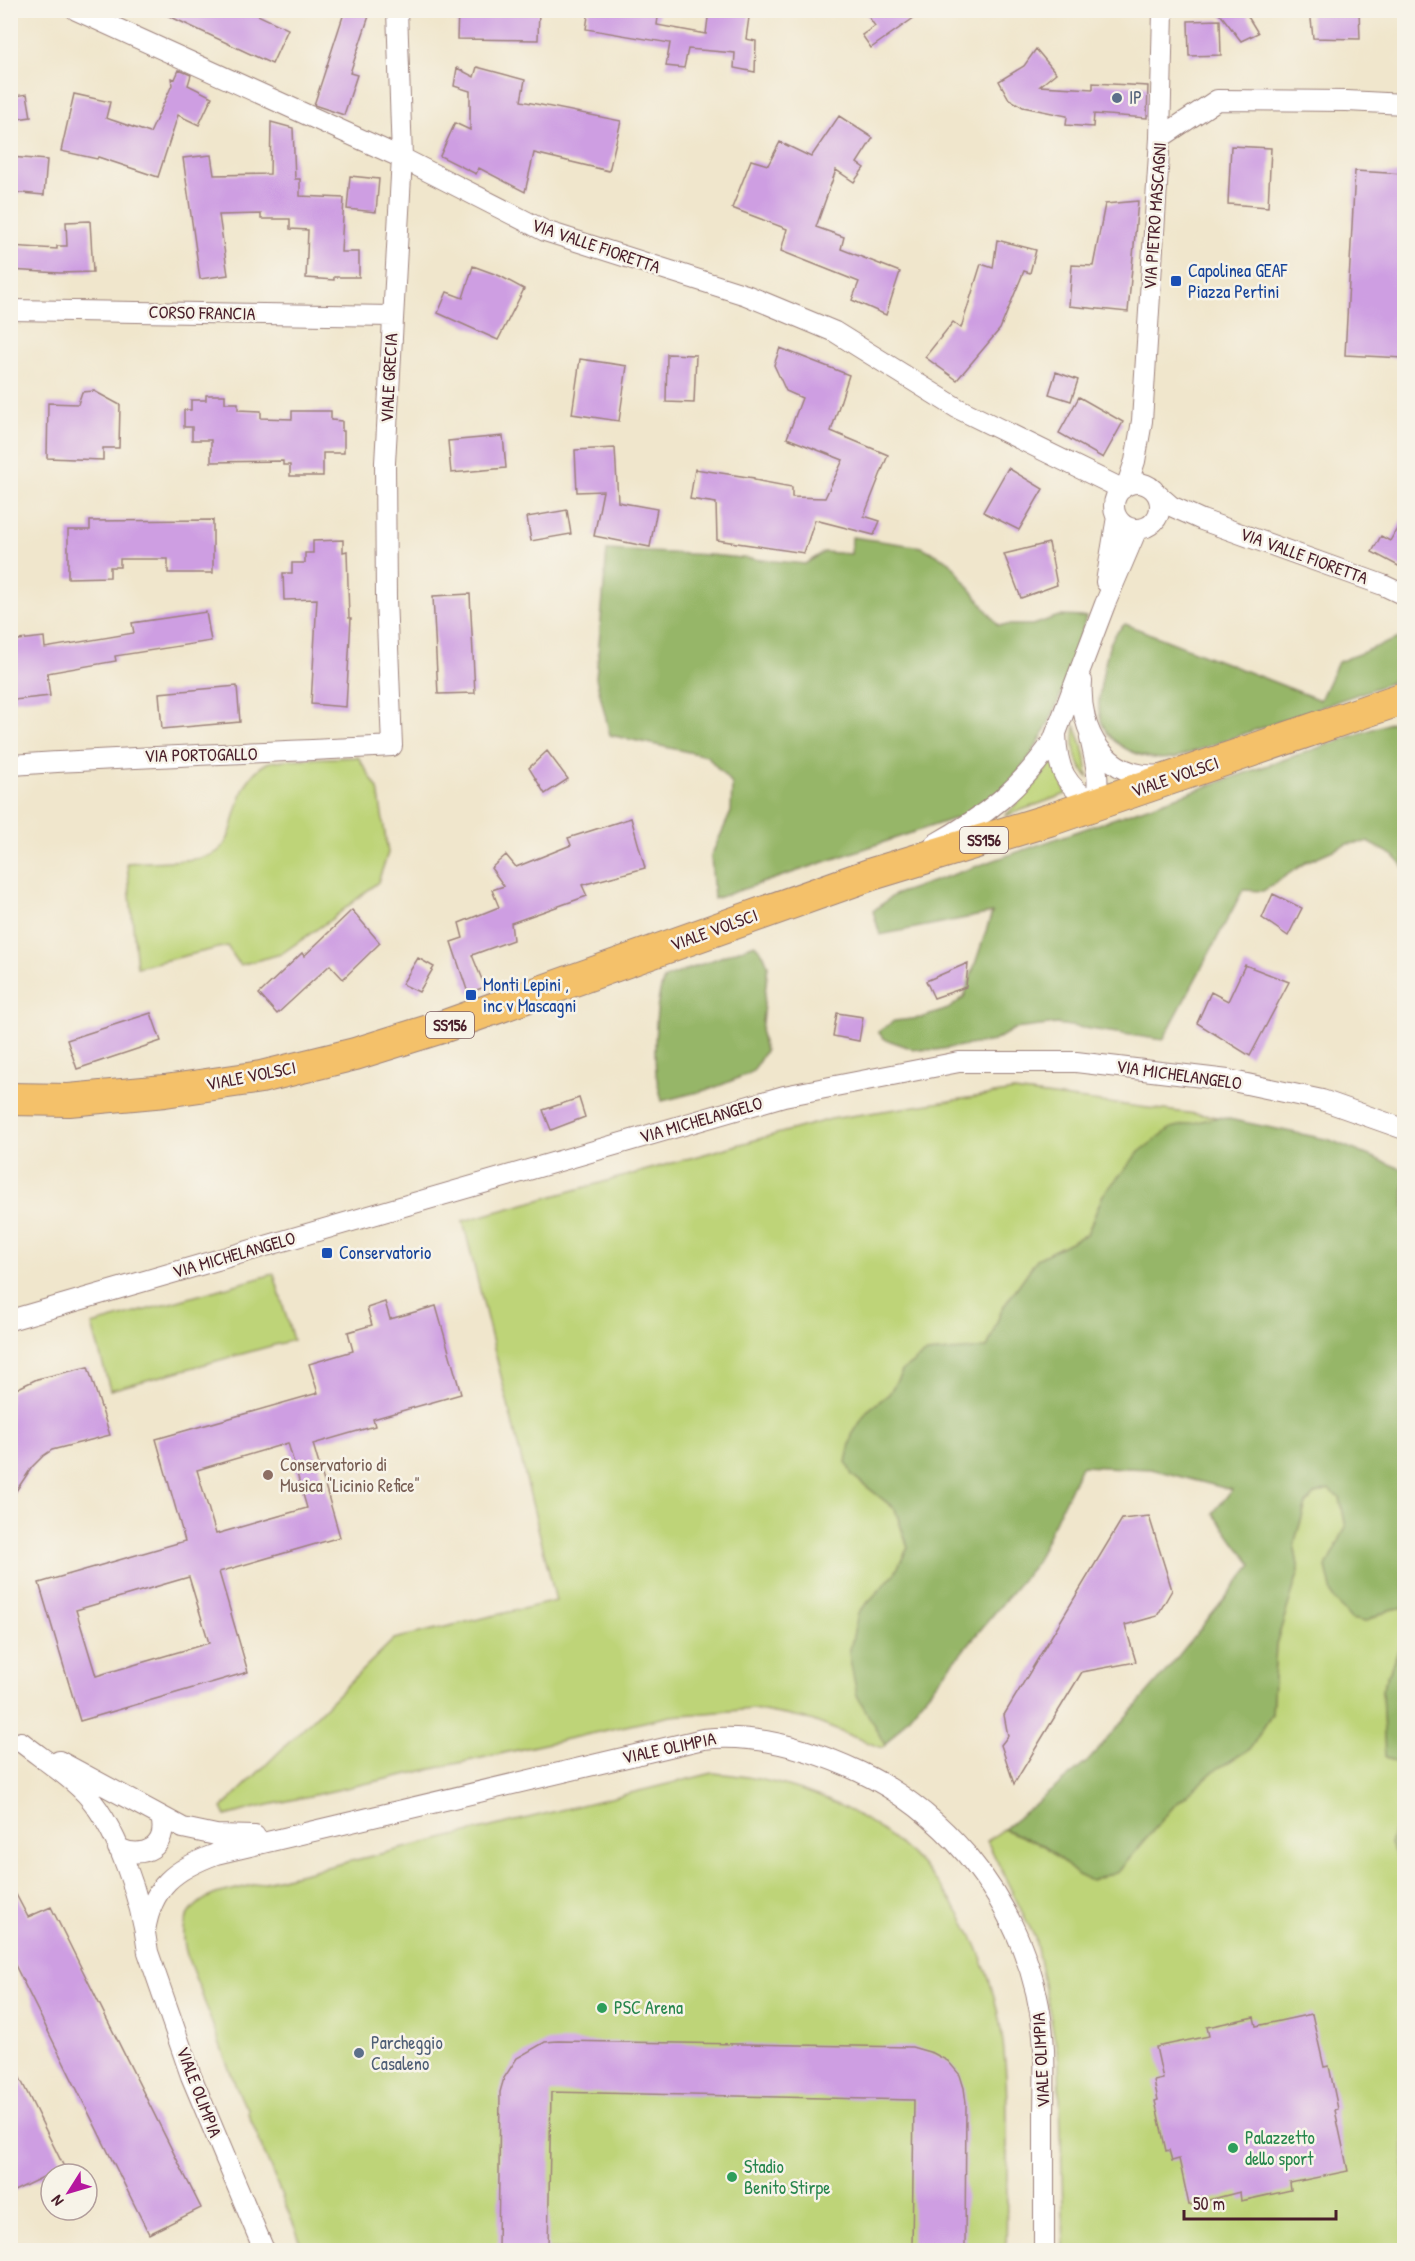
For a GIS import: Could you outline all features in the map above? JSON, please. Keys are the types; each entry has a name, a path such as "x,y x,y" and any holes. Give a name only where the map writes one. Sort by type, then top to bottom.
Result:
{"main road":[{"name":"VIALE VOLSCI","path":"10,1099 69,1100 165,1091 261,1077 355,1054 445,1026 872,874 1095,804 1392,702"}],"street":[{"name":"VIA VALLE FIORETTA","path":"76,10 402,158 545,231 746,295 835,332 957,408 1049,452 1120,499"},
{"name":"VIALE GRECIA","path":"392,746 386,598 385,463 402,158 397,10"},
{"name":"VIA PIETRO MASCAGNI","path":"1097,624 1120,499 1135,461 1142,421 1160,138 1163,10"},
{"path":"1160,138 1217,100 1404,104"},
{"name":"CORSO FRANCIA","path":"10,309 393,316"},
{"name":"VIA PIETRO MASCAGNI","path":"1142,421 1153,490"},
{"path":"1137,483 1153,490 1160,507 1145,525 1124,524 1120,499 1137,483"},
{"name":"VIA VALLE FIORETTA","path":"1153,490 1171,506 1202,520 1383,585 1404,595"},
{"name":"VIA VALLE FIORETTA","path":"1145,525 1202,520"},
{"name":"VIA PIETRO MASCAGNI","path":"872,874 958,831 998,804 1041,758 1056,734 1097,624 1145,525"},
{"name":"VIA PIETRO MASCAGNI","path":"1056,734 1056,749 1066,781 1079,794 1095,804 1098,775 1081,703 1081,682 1087,654"},
{"name":"VIA PIETRO MASCAGNI","path":"1089,734 1111,760 1130,772 1154,776 1187,773"},
{"name":"VIA PORTOGALLO","path":"10,765 152,755 262,753 392,746"},
{"name":"VIA MICHELANGELO","path":"10,1320 784,1096 959,1062 1076,1062 1228,1080 1322,1100 1404,1129"},
{"name":"VIALE OLIMPIA","path":"145,1931 154,1899 166,1881 198,1860 216,1854 703,1739 722,1737 778,1743 810,1751 875,1779 933,1819 982,1873 1020,1940 1039,2010 1044,2049 1044,2250"},
{"name":"VIALE OLIMPIA","path":"16,1739 88,1775 183,1828 238,1837 290,1835"},
{"name":"VIALE OLIMPIA","path":"16,1739 80,1788 102,1816 118,1848 145,1931 148,1952 191,2076 264,2250"},
{"path":"118,1848 133,1854 154,1847 162,1833 161,1817"}],"green space":[{"path":"852,537 922,547 950,562 998,625 1032,625 1059,616 1086,617 1063,690 1053,714 1028,759 1012,779 983,805 962,816 714,899 711,856 731,812 732,784 707,756 610,735 596,678 607,550 710,555 805,564 824,552 851,554"},
{"path":"1125,624 1320,700 1338,662 1404,636 1404,678 1175,758 1152,758 1140,755 1119,744 1104,727 1100,716 1100,692 1108,650 1112,639"},
{"path":"1404,718 1404,867 1393,855 1368,842 1347,844 1308,861 1263,891 1243,890 1163,1040 1057,1024 1014,1029 994,1041 936,1050 913,1049 885,1039 878,1032 894,1021 921,1018 948,1009 964,997 992,913 880,935 873,911 894,895"},
{"path":"1075,725 1085,754 1088,777 1079,765 1075,752"},
{"path":"358,757 378,789 388,853 378,882 333,918 281,954 240,965 227,946 137,967 127,863 187,860 209,856 217,852 230,834 241,796 247,784 255,772 267,763 296,759"},
{"path":"1054,758 1066,794 1005,816 1039,780"},
{"path":"755,944 764,955 768,965 761,1033 765,1051 754,1070 714,1088 662,1101 656,1073 655,1038 659,997 665,978"},
{"path":"1014,1091 1219,1117 1171,1129 1103,1195 1087,1234 1037,1259 1002,1309 987,1349 926,1353 903,1370 889,1394 867,1411 852,1475 895,1509 908,1548 895,1573 858,1613 857,1695 885,1745 882,1748 811,1720 753,1709 671,1716 226,1816 222,1808 394,1639 556,1601 463,1221 831,1119"},
{"path":"1219,1117 1330,1140 1404,1170 1404,1607 1390,1610 1365,1622 1351,1619 1333,1598 1326,1567 1346,1527 1340,1498 1329,1490 1315,1494 1306,1504 1294,1544 1299,1571 1276,1644 1272,1714 1250,1749 1215,1770 1173,1807 1119,1871 1091,1881 1078,1875 1045,1846 1004,1829 1088,1761 1158,1681 1252,1565 1213,1513 1232,1490 1151,1469 1081,1466 1035,1564 885,1745 857,1695 849,1654 858,1613 895,1573 908,1547 895,1509 852,1475 846,1462 852,1435 867,1411 889,1394 903,1370 926,1353 987,1348 1002,1309 1037,1259 1087,1234 1103,1195 1139,1152 1171,1128"},
{"path":"274,1274 293,1340 110,1390 92,1325"},
{"path":"1329,1490 1340,1498 1346,1527 1326,1567 1365,1622 1390,1610 1404,1607 1404,1636 1382,1690 1385,1756 1404,1768 1404,1802 1390,1844 1404,1869 1404,2250 1064,2250 1059,2060 1035,1938 987,1841 1004,1829 1045,1846 1078,1875 1119,1871 1173,1807 1215,1770 1250,1749 1272,1714 1276,1644 1299,1571 1294,1544 1306,1504 1315,1494"},
{"path":"1404,1636 1404,1768 1385,1756 1382,1690"},
{"name":"PSC Arena","path":"713,1773 767,1781 817,1796 863,1818 903,1847 937,1882 965,1923 986,1971 1002,2038 1007,2109 1006,2250 304,2250 248,2113 248,2108 244,2104 226,2062 189,1962 184,1930 190,1912 204,1900 216,1894"},
{"path":"1402,1802 1404,1802 1404,1869 1390,1844"}],"building":[{"path":"156,10 247,10 288,29 272,64"},
{"path":"345,10 371,10 350,73 357,75 344,115 314,105"},
{"path":"458,10 539,10 538,40 457,39"},
{"path":"589,10 659,10 657,25 706,34 709,10 750,10 746,39 756,41 755,72 734,68 735,53 688,49 684,68 666,66 670,43 586,29"},
{"path":"864,10 925,10 871,48 862,35 875,26"},
{"path":"1217,10 1244,10 1258,33 1241,41"},
{"path":"1310,10 1359,10 1360,39 1313,38"},
{"path":"1220,20 1221,55 1189,56 1188,21"},
{"path":"1036,49 1056,73 1040,86 1093,89 1093,83 1148,86 1147,118 1094,114 1093,127 1066,125 1067,116 1023,107 1009,99 999,81 1024,66"},
{"path":"477,67 525,80 521,101 621,121 609,171 534,153 525,192 479,168 476,174 440,156 455,123 470,130 470,91 454,86 457,68 474,77"},
{"path":"179,70 191,75 188,85 212,97 199,125 178,115 158,177 98,157 97,159 61,151 74,94 110,102 106,118 150,133 172,85 171,78 175,79"},
{"path":"27,94 31,117 10,120 10,97"},
{"path":"839,116 873,138 857,163 864,168 854,182 836,170 816,227 844,237 841,249 900,272 886,315 852,300 859,282 781,251 787,229 732,208 751,160 768,165 780,142 811,157"},
{"path":"271,122 293,128 295,179 300,179 300,196 344,198 341,252 359,252 359,277 334,277 334,280 306,278 308,230 290,229 290,219 261,219 261,214 219,215 228,275 200,279 183,158 211,155 214,175 270,174"},
{"path":"1231,146 1271,148 1268,207 1228,204"},
{"path":"10,157 47,160 44,195 10,192"},
{"path":"1355,171 1404,174 1404,358 1345,355"},
{"path":"350,176 379,179 376,212 347,209"},
{"path":"1138,201 1128,312 1069,306 1072,265 1093,266 1105,204"},
{"path":"90,221 93,272 10,270 10,246 57,249 57,246 67,246 66,222"},
{"path":"997,240 1036,250 1030,273 1024,271 1000,329 957,380 925,357 953,322 961,328 981,264 993,268"},
{"path":"473,266 500,276 524,289 498,340 438,313 447,292 463,298"},
{"path":"780,348 849,375 831,431 888,455 864,516 880,521 874,535 815,520 804,553 717,540 716,503 690,499 695,469 754,478 754,480 792,487 792,497 825,498 843,460 787,438 802,398 786,391 774,365"},
{"path":"667,354 696,355 694,403 666,402"},
{"path":"580,359 627,366 619,421 572,414"},
{"path":"1056,372 1078,380 1071,401 1049,394"},
{"path":"94,391 120,405 119,448 103,448 103,460 47,458 48,403 78,404 82,392"},
{"path":"206,395 225,395 225,403 238,403 238,410 261,411 261,418 292,419 292,411 331,411 331,420 342,421 344,453 323,453 323,476 290,476 290,465 283,465 283,461 211,462 211,440 192,440 192,427 184,427 184,410 191,410 191,400 206,400"},
{"path":"1079,397 1123,422 1103,458 1059,433"},
{"path":"503,436 506,468 451,473 448,441"},
{"path":"615,448 618,502 657,509 650,547 594,536 603,491 577,492 575,450"},
{"path":"1008,468 1043,489 1019,530 983,512"},
{"path":"567,510 571,534 531,541 527,517"},
{"path":"1404,516 1404,569 1372,552 1381,536 1390,541"},
{"path":"213,520 213,573 168,573 168,559 120,559 120,567 110,567 110,577 68,578 68,530 90,530 90,521"},
{"path":"343,540 343,552 347,551 349,618 351,618 346,707 311,704 317,599 284,600 283,573 292,573 292,563 305,563 305,553 313,553 313,541"},
{"path":"1049,543 1057,585 1021,598 1004,554"},
{"path":"470,594 475,693 438,694 433,596"},
{"path":"206,612 211,641 115,656 116,661 47,673 50,696 14,700 10,641 44,637 45,648 134,633 132,623"},
{"path":"237,686 240,722 162,729 159,693"},
{"path":"547,751 568,779 545,794 529,768"},
{"path":"631,818 645,868 582,885 587,896 511,923 513,940 472,955 485,987 468,993 451,942 463,938 459,923 499,907 492,890 504,886 491,868 506,855 516,867 571,845 568,838"},
{"path":"1273,894 1302,908 1288,936 1262,918"},
{"path":"352,910 380,943 343,979 330,965 277,1014 259,994 302,953 304,956"},
{"path":"418,958 434,967 419,992 402,984"},
{"path":"968,963 966,987 934,998 926,981"},
{"path":"1245,965 1289,982 1250,1056 1197,1023 1211,992 1228,1001"},
{"path":"151,1013 161,1041 77,1069 67,1040"},
{"path":"837,1013 863,1017 859,1041 833,1036"},
{"path":"579,1098 585,1117 551,1130 543,1110"},
{"path":"385,1302 390,1319 436,1306 461,1394 373,1419 375,1426 313,1444 340,1537 219,1572 248,1672 80,1721 39,1583 185,1541 156,1439 318,1393 309,1364 353,1351 348,1332 372,1325 367,1308","holes":["288,1443 307,1508 216,1534 197,1470","189,1577 209,1643 96,1676 76,1610"]},
{"path":"88,1367 110,1435 52,1450 32,1467 10,1500 10,1392 37,1379"},
{"path":"1149,1516 1172,1590 1157,1616 1125,1625 1136,1662 1082,1672 1014,1784 1001,1745 1008,1736 1004,1715 1122,1519"},
{"path":"10,1883 28,1917 51,1907 201,2208 149,2234 10,1955"},
{"path":"1312,2014 1324,2067 1329,2066 1338,2109 1335,2110 1348,2171 1290,2183 1291,2190 1241,2201 1240,2192 1189,2205 1179,2159 1172,2161 1169,2150 1166,2151 1155,2101 1158,2100 1154,2081 1163,2079 1156,2047 1209,2036 1207,2027 1254,2017 1256,2026"},
{"path":"545,2042 912,2047 933,2053 948,2061 960,2075 964,2088 966,2103 965,2250 912,2250 914,2100 551,2092 548,2250 498,2250 500,2092 504,2078 517,2058"},
{"path":"10,2058 62,2162 39,2162 39,2179 10,2193"}],"place":[{"name":"IP","path":"1117,98"},
{"name":"Capolinea GEAF Piazza Pertini","path":"1176,281"},
{"name":"Monti Lepini , inc v Mascagni","path":"471,995"},
{"name":"Conservatorio","path":"327,1253"},
{"name":"Conservatorio di Musica \"Licinio Refice\"","path":"268,1475"},
{"name":"PSC Arena","path":"602,2008"},
{"name":"Parcheggio Casaleno","path":"359,2053"},
{"name":"Palazzetto dello sport","path":"1233,2148"},
{"name":"Stadio Benito Stirpe","path":"732,2177"}]}
